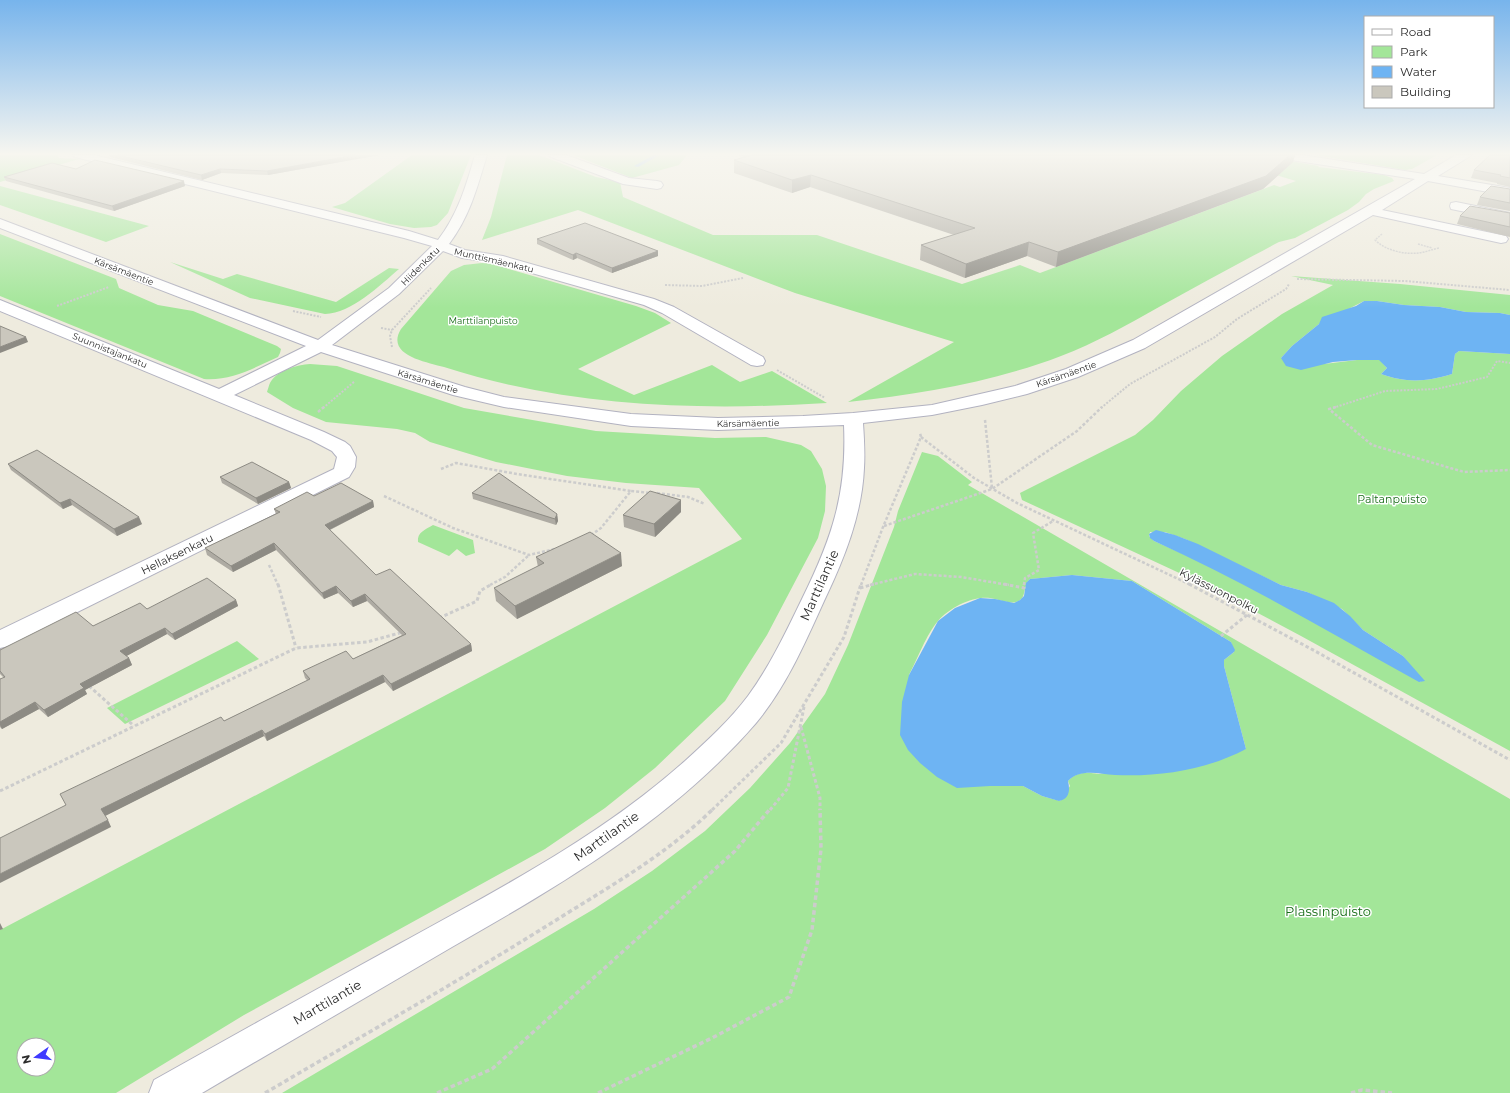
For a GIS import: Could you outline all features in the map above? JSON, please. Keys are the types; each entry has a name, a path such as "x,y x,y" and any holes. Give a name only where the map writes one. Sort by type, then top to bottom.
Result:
{"street":[{"name":"Munttismäenkatu","path":"289,206 409,235 441,245 462,254 498,260 629,296 668,310 757,362"},
{"name":"Hiidenkatu","path":"320,346 394,291 441,245 455,226 465,206"},
{"name":"Kärsämäentie","path":"0,223 320,346 459,391 512,403 604,417 631,420 718,424 853,419 932,410 975,402 1021,390 1085,368 1139,344 1379,206"},
{"path":"1456,206 1510,217"},
{"path":"1371,211 1501,239"},
{"name":"Suunnistajankatu","path":"0,305 299,428 338,446 346,454 347,461"},
{"path":"220,395 320,346"},
{"name":"Marttilantie","path":"166,1093 500,903 583,853 658,800 709,755 748,715 772,679 794,641 819,589 844,527 851,493 854,476 855,450 853,419"},
{"name":"Hellaksenkatu","path":"0,640 342,473 347,461"}],"path":[{"path":"1418,244 1432,248"},
{"path":"1386,248 1392,245"},
{"path":"629,296 654,285 702,286 743,278"},
{"path":"884,527 992,489 1077,431 1098,410 1130,384 1216,337 1237,319 1286,288 1289,283 1287,279"},
{"path":"1294,279 1405,281 1510,290"},
{"path":"28,316 112,286"},
{"path":"395,352 390,343 392,330 433,286"},
{"path":"1510,363 1497,361 1487,377 1437,389 1385,391 1329,408 1372,445 1464,472 1510,470"},
{"path":"757,362 775,368 831,401"},
{"path":"299,428 359,378"},
{"path":"984,416 992,489"},
{"name":"Kylässuonpolku","path":"921,438 967,473 992,489 1054,521 1168,574 1247,615 1510,760"},
{"path":"441,468 456,463 517,474 632,491 680,495 699,500 705,504"},
{"path":"589,536 601,528 632,491"},
{"path":"384,496 453,528 529,555"},
{"path":"860,588 915,574 961,577 1024,588 1025,578 1039,570 1033,533 1054,521"},
{"path":"434,620 477,601 480,591 505,577 529,555 557,548"},
{"path":"269,565 281,592 296,648"},
{"path":"1221,636 1247,615"},
{"path":"0,791 296,648 367,642 394,636 407,631"},
{"path":"87,685 134,726"},
{"path":"437,1093 492,1068 735,851 788,788 804,704"},
{"path":"598,1093 712,1038 789,997 812,930 821,849 820,798 800,725"},
{"path":"1351,1093 1362,1090 1392,1093"}],"green space":[{"path":"3,206 75,206 149,226 106,242"},
{"path":"451,206 448,213 437,225 431,227 414,228 390,224 332,207"},
{"path":"494,206 644,206 713,235 817,235 962,284 1020,265 1040,273 1218,206 1353,206 1295,238 1279,242 1099,340 1074,351 1035,365 983,380 930,391 848,402 954,342 795,293 578,210 482,240"},
{"path":"0,234 116,279 119,288 158,305 193,311 277,346 281,349 280,353 278,357 242,373 224,378 204,379 0,296"},
{"path":"170,262 223,279 237,274 336,302 389,268 399,269 365,298 345,309 325,314 250,298"},
{"name":"Marttilanpuisto","path":"482,263 492,264 636,306 655,313 671,323 578,369 634,395 712,365 740,382 772,371 827,403 682,406 585,398 538,391 491,380 427,363 410,356 403,351 398,345 398,338 401,329 451,271 464,265"},
{"name":"Paltanpuisto","path":"1291,276 1400,284 1510,295 1510,315 1500,313 1466,312 1440,307 1364,301 1319,324 1292,346 1281,358 1324,364 1357,360 1380,360 1387,368 1381,374 1399,379 1425,380 1452,374 1455,354 1459,351 1510,354 1510,751 1203,584 1022,500 1020,493 1135,435 1153,420 1181,391 1222,356 1282,314 1333,285","holes":["1150,532 1165,532 1185,539 1281,585 1307,592 1342,609 1363,630 1403,656 1421,682 1281,603 1199,561 1154,541 1149,536"]},
{"path":"310,364 337,366 464,408 596,431 715,438 766,437 801,445 811,451 822,469 826,486 825,511 818,538 767,635 725,701 655,768 605,808 545,849 244,1015 116,1093 0,1093 0,930 742,539 699,488 626,483 567,476 496,462 430,442 415,433 397,429 326,422 293,408 267,392 273,378 293,367"},
{"name":"Plassinpuisto","path":"922,452 938,456 972,482 968,485 1510,799 1510,1093 282,1093 594,909 652,871 705,831 750,788 790,743 825,694 848,645 894,527 898,511","holes":["1072,575 1132,581 1231,642 1234,652 1224,660 1224,666 1246,749 1099,774 1086,773 1075,775 1068,781 1070,786 1060,801 1042,796 1023,786 990,786 909,675 926,639 934,626 949,611 969,601 990,598 1017,602 1022,598 1026,584 1030,579"]},
{"path":"433,525 473,540 475,553 466,556 457,549 449,556 418,542 420,534"},
{"path":"237,641 259,659 125,724 107,708"}],"water":[{"path":"1364,301 1440,307 1466,312 1500,313 1510,315 1510,354 1459,351 1455,354 1452,374 1425,380 1399,379 1381,374 1387,368 1379,360 1333,362 1301,370 1286,366 1281,358 1292,346 1319,324 1322,317 1356,306"},
{"path":"1156,530 1175,535 1198,544 1281,585 1307,592 1334,603 1350,616 1363,630 1403,656 1425,681 1419,682 1255,591 1154,541 1150,538 1149,534"},
{"path":"1072,575 1132,581 1231,642 1235,650 1224,660 1224,666 1246,749 1215,762 1182,771 1149,775 1078,774 1068,781 1069,790 1067,796 1063,800 1059,801 1042,796 1023,786 957,788 937,777 920,763 908,750 900,735 902,702 909,675 938,621 955,608 980,598 1014,603 1024,596 1026,583 1030,579"}],"building":[{"path":"907,206 1184,206 1058,252 1029,242 966,264 921,245 975,228"},
{"path":"1470,206 1510,213 1510,227 1460,216"},
{"path":"585,223 658,251 612,268 576,253 573,255 537,239"},
{"path":"0,326 26,337 0,347"},
{"path":"37,450 139,517 114,529 70,499 60,503 8,464"},
{"path":"252,462 289,482 256,498 220,477"},
{"path":"499,473 557,514 555,519 472,493"},
{"path":"341,483 373,501 325,525 376,575 390,569 471,644 391,684 383,675 265,734 262,730 101,809 108,820 0,874 0,838 66,805 60,794 221,717 224,721 310,679 303,671 346,651 353,659 406,634 365,594 351,601 336,586 322,593 274,543 231,566 205,548 280,512 274,509 307,492 314,496"},
{"path":"650,491 681,500 654,524 623,515"},
{"path":"590,532 621,553 515,606 494,588 544,563 536,557"},
{"path":"207,578 236,600 172,634 165,628 120,651 129,658 80,684 84,688 44,710 35,702 0,722 0,679 5,677 0,671 0,650 76,612 93,626 140,603 147,609"}]}
